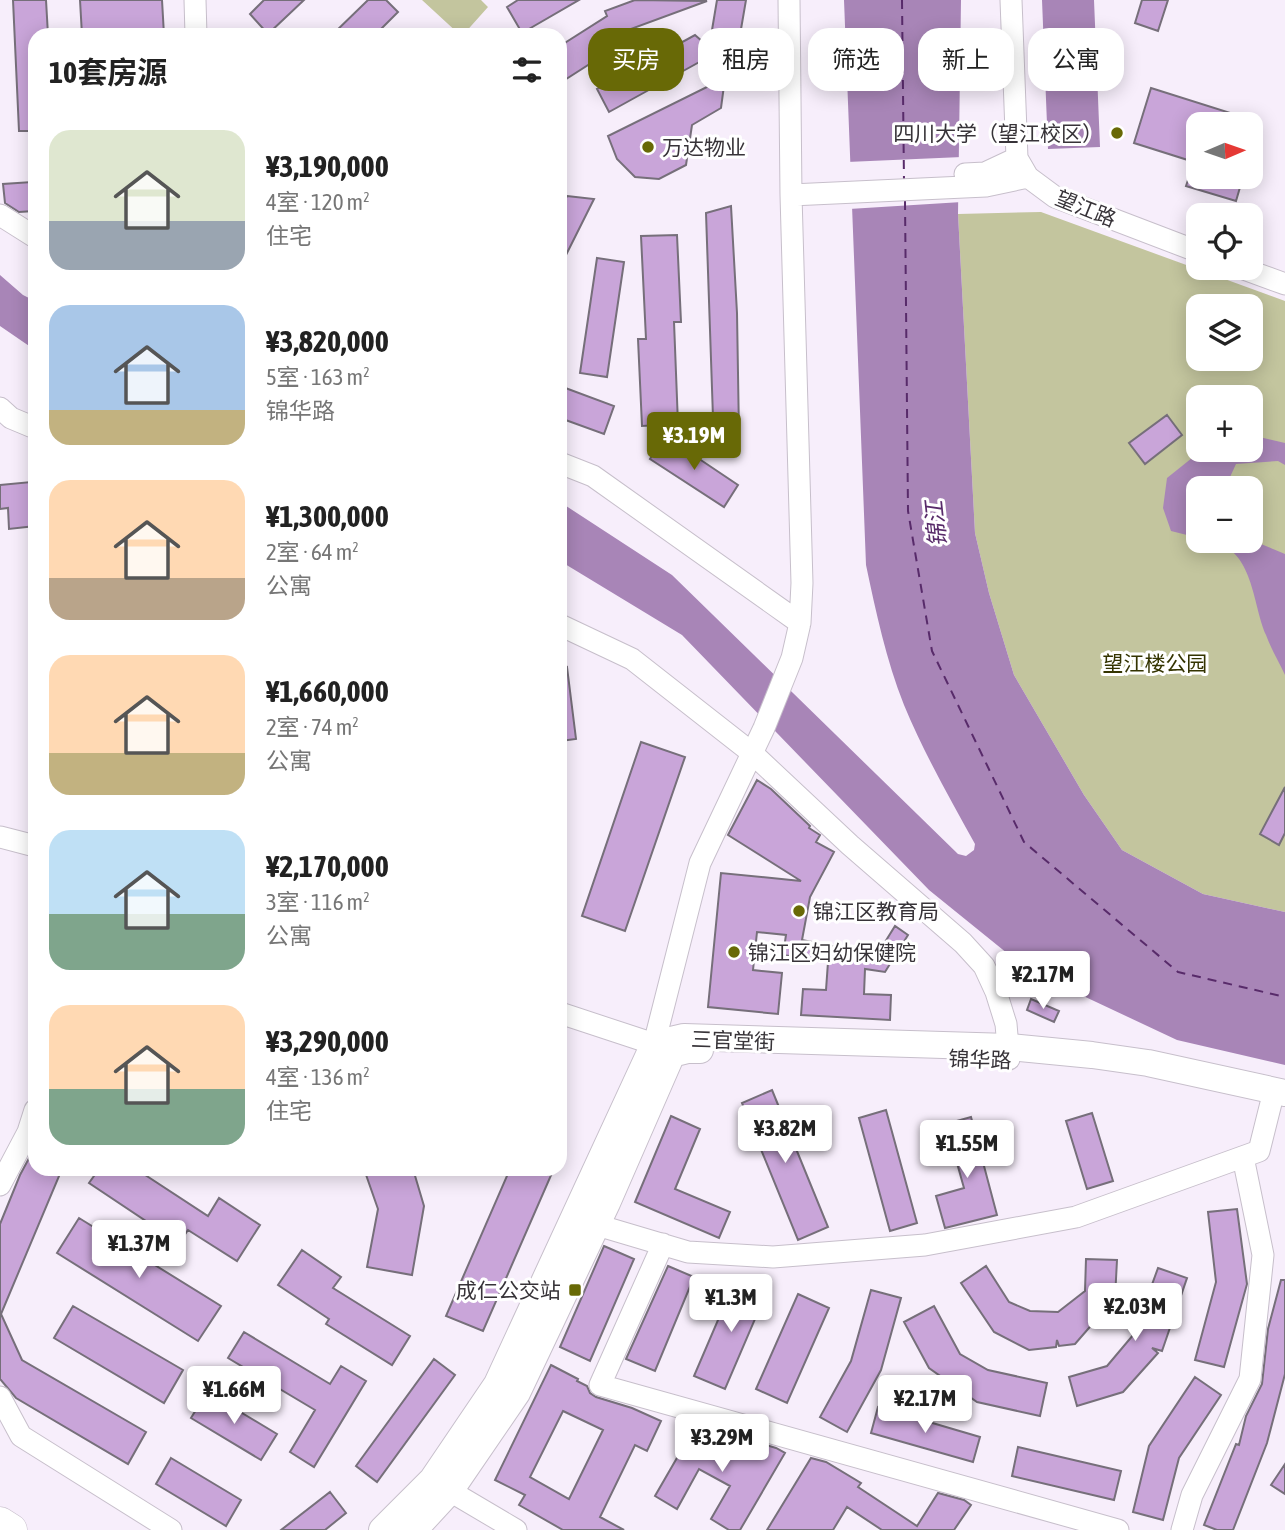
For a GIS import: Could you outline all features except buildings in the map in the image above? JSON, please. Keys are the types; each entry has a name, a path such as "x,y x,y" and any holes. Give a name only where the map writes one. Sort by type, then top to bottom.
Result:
{"highway":[{"path":"0,1523 11,1530"}],"main road":[{"name":"锦华路","path":"663,1049 1009,1053 1280,1101"},
{"name":"三官堂街","path":"414,1530 450,1491 517,1393 597,1225 663,1049"},
{"path":"382,1530 432,1480 497,1384 663,1049"}],"street":[{"path":"195,0 196,28"},
{"path":"567,1015 663,1049 700,863 764,728 792,658 800,622 802,583 791,189 789,0"},
{"path":"791,189 985,180 1023,168 1011,0"},
{"name":"望江路","path":"1023,168 1055,197 1186,247"},
{"path":"0,215 28,233"},
{"path":"1263,276 1285,284"},
{"path":"0,408 11,418 28,425"},
{"path":"567,466 593,476 800,622"},
{"path":"567,628 632,659 752,753 850,845 963,943 984,966 996,992 1006,1024 1009,1053"},
{"path":"0,837 28,844"},
{"path":"597,1225 688,1252 773,1257 925,1245 1076,1217 1259,1152 1280,1101"},
{"path":"0,1185 28,1132"},
{"path":"1182,1530 1192,1495 1250,1379 1263,1255 1242,1157"},
{"path":"663,1244 600,1385 1118,1530"},
{"path":"0,1397 21,1436 171,1530"},
{"path":"450,1491 516,1530"}],"green space":[{"path":"422,0 481,0 488,7 469,28 452,28"},
{"name":"望江楼公园","path":"1041,212 1186,265 1186,280 1227,280 1285,301 1285,912 1203,894 1122,850 1084,795 1014,675 989,593 975,533 958,214"}],"water":[{"name":"锦江","path":"844,0 961,0 961,28 918,28 918,91 960,91 958,214 975,533 989,593 1014,675 1084,795 1122,850 1203,894 1285,912 1285,1065 1177,1040 1028,970 929,890 682,635 567,565 567,507 672,575 958,854 966,856 974,850 975,844 904,705 878,618 866,565 848,91 904,91 904,28 845,28"},
{"path":"1042,0 1094,0 1095,28 1043,28"},
{"path":"1046,91 1098,91 1100,147 1048,149"},
{"path":"0,275 28,298 28,345 0,326"},
{"path":"1263,438 1285,443 1285,465 1278,461 1236,464 1230,476 1186,476 1186,535 1171,531 1163,508 1167,478 1187,462 1263,462"},
{"path":"1263,545 1285,554 1285,675 1261,622 1244,566 1234,553 1263,553"}],"pier":[{"path":"962,157 962,202 849,209 847,162"}],"ferry route":[{"path":"902,0 904,182"},
{"path":"905,201 908,511 932,651 1024,842 1178,972 1285,997"}],"place":[{"name":"四川大学（望江校区）","path":"1117,133"},
{"name":"万达物业","path":"648,147"},
{"name":"锦江区教育局","path":"799,911"},
{"name":"锦江区妇幼保健院","path":"734,952"},
{"name":"成仁公交站","path":"575,1290"}]}
